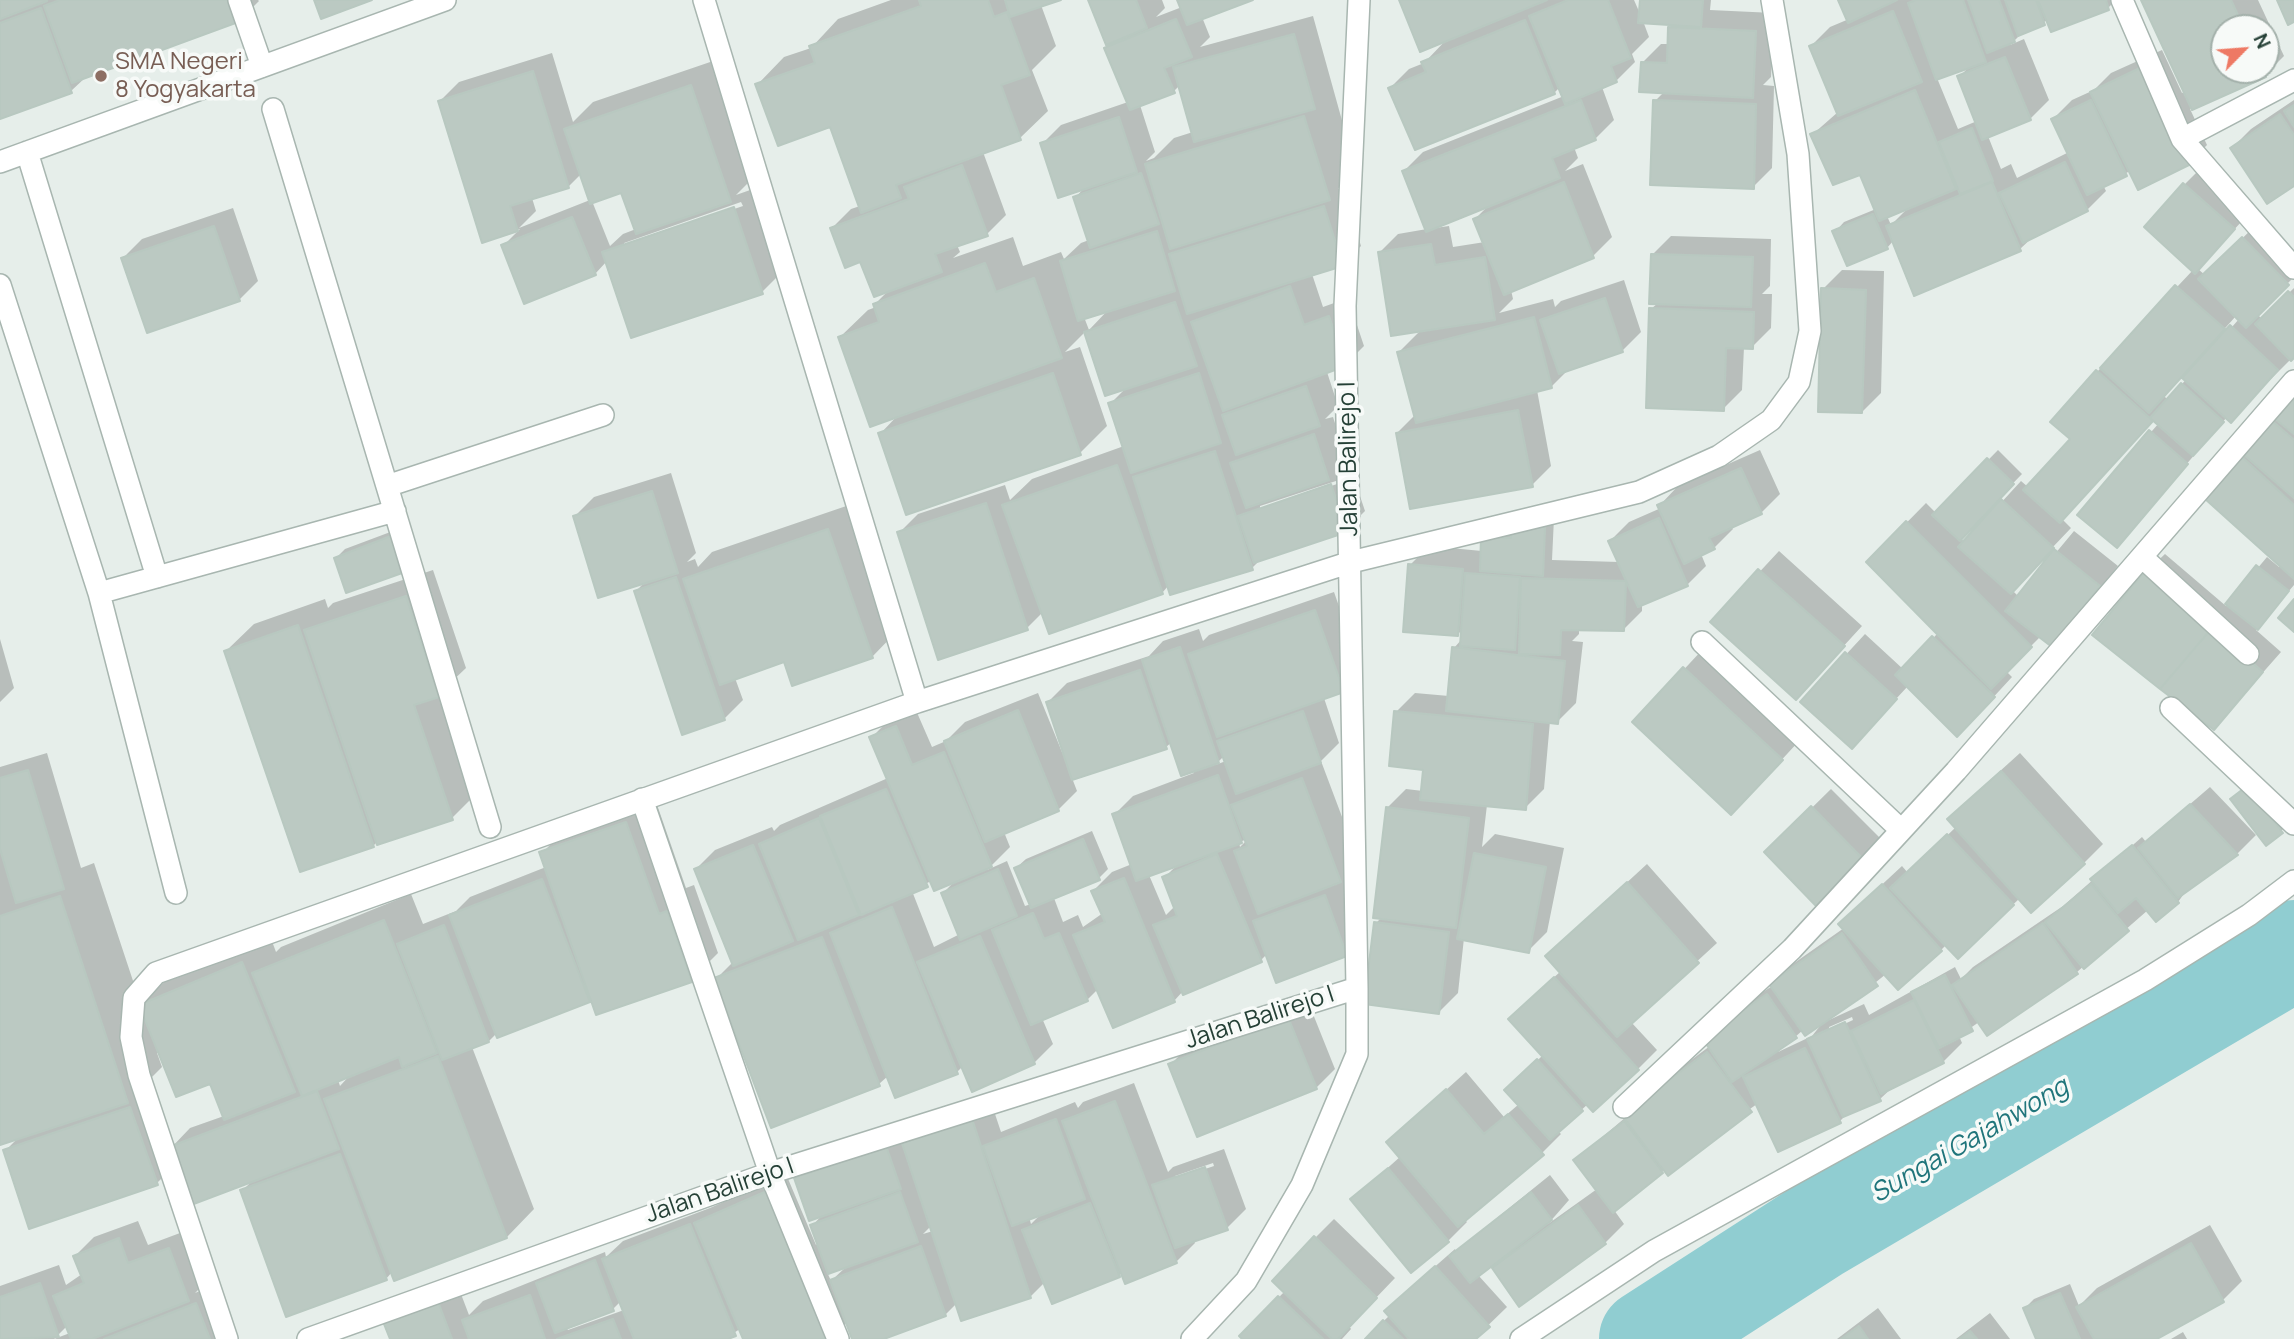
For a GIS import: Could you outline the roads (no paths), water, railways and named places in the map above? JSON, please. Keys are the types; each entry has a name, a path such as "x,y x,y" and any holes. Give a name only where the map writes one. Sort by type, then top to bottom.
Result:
{"street":[{"path":"239,0 262,66"},
{"path":"0,162 445,0"},
{"path":"704,0 917,702"},
{"name":"Jalan Balirejo I","path":"308,1339 769,1173 1357,988 1346,306 1359,0"},
{"path":"227,1339 139,1075 131,1037 134,998 156,973 917,702 1351,562 1639,492 1719,456 1771,420 1799,382 1810,331 1798,153 1772,0"},
{"path":"2122,0 2182,139 2294,268"},
{"path":"2182,139 2294,80"},
{"path":"273,108 490,827"},
{"path":"27,152 158,577"},
{"path":"0,285 99,593 176,893"},
{"path":"1624,1107 1792,949 2143,558 2294,382"},
{"path":"387,485 603,415"},
{"path":"99,593 395,511"},
{"path":"2143,558 2248,654"},
{"path":"1702,642 1901,830"},
{"path":"2171,708 2294,824"},
{"path":"642,799 769,1173 838,1339"},
{"path":"1521,1339 1654,1251 2145,980 2249,915 2294,881"},
{"path":"1192,1339 1246,1281 1302,1185 1357,1054 1357,988"}],"waterway":[{"name":"Sungai Gajahwong","path":"1649,1339 1815,1232 2294,950"}],"place":[{"name":"SMA Negeri 8 Yogyakarta","path":"101,76"}]}
